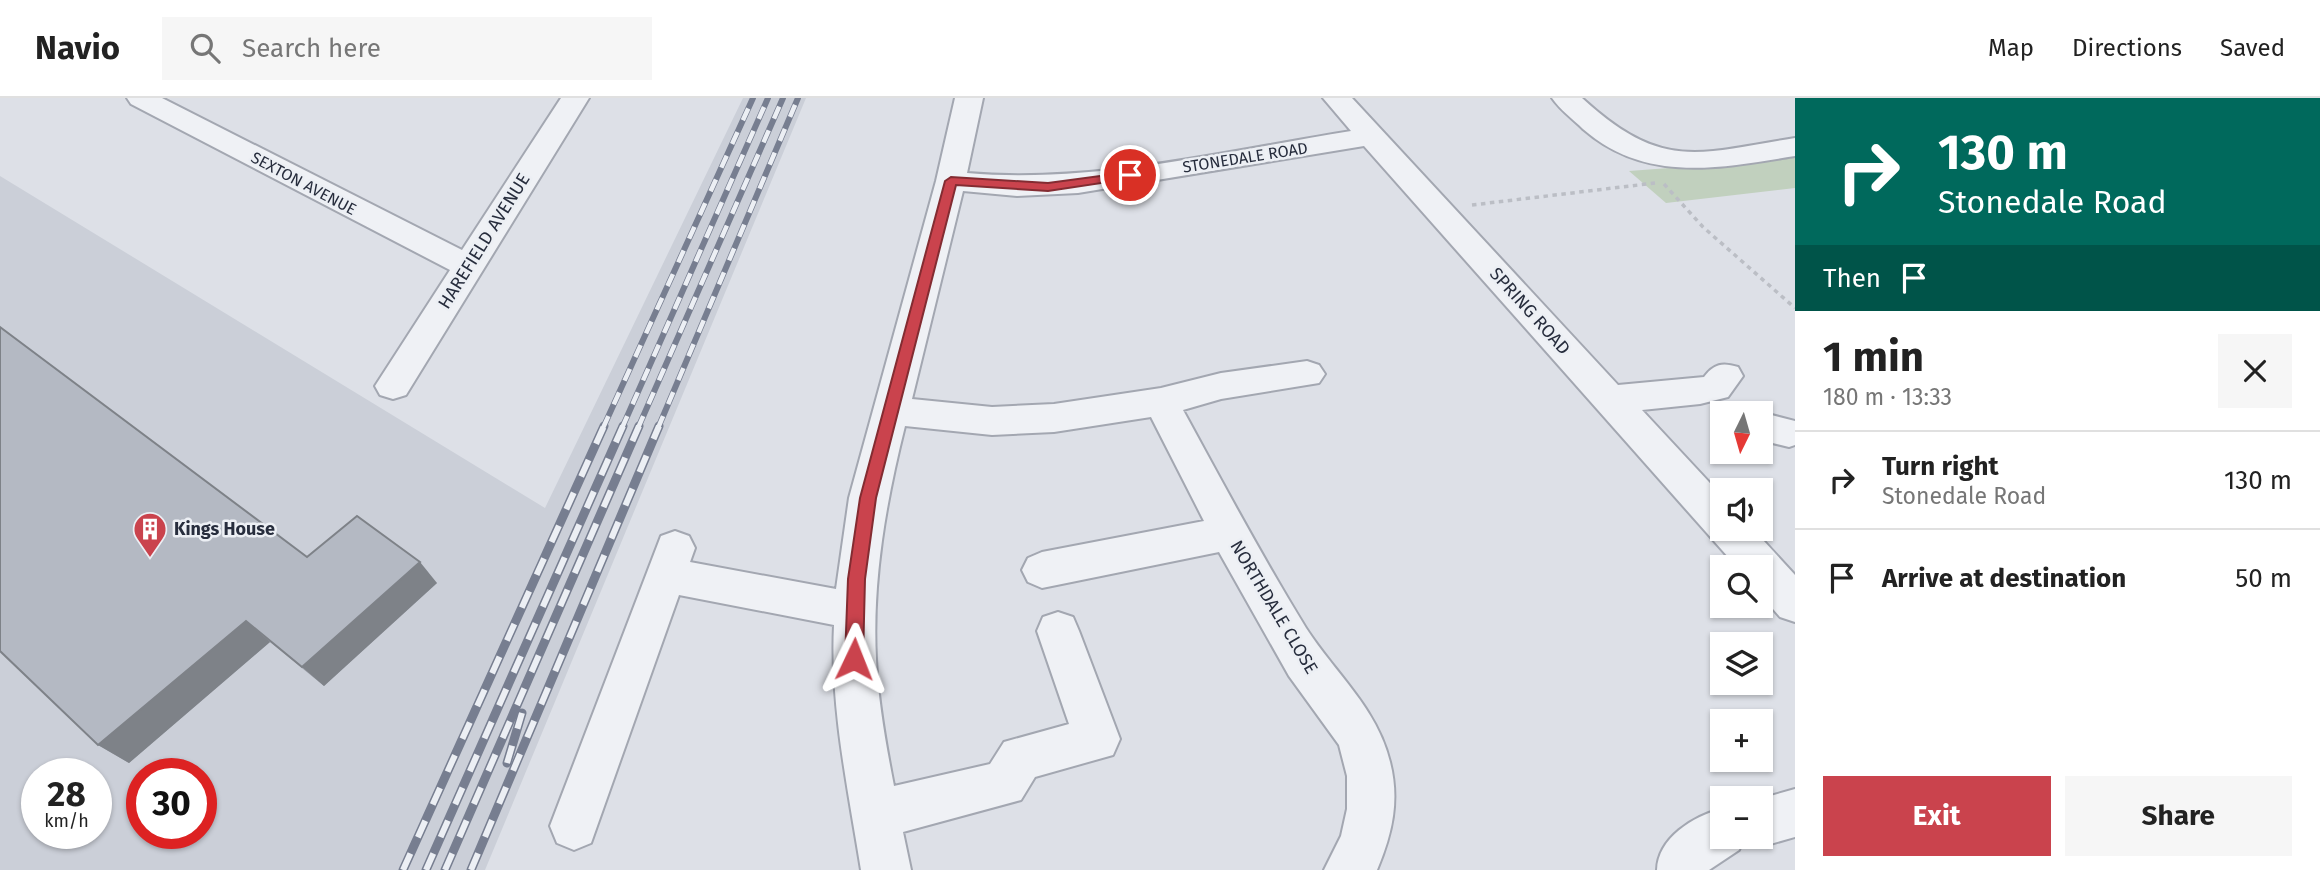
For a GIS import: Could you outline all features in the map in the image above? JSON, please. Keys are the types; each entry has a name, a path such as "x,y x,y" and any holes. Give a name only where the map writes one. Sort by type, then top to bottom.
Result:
{"street":[{"name":"SEXTON AVENUE","path":"141,98 432,250 467,265"},
{"name":"HAREFIELD AVENUE","path":"394,386 467,265 575,98"},
{"path":"886,870 878,814 864,749 856,671 856,611 868,498 951,181 969,98"},
{"name":"SPRING ROAD","path":"1338,98 1710,510"},
{"path":"1566,98 1612,137 1643,155 1693,162 1795,147"},
{"name":"STONEDALE ROAD","path":"951,181 1017,187 1078,184 1371,136"},
{"path":"891,411 992,421 1054,418 1161,402 1221,386 1307,374"},
{"path":"1609,399 1715,388 1725,376"},
{"path":"1680,392 1710,405"},
{"name":"NORTHDALE CLOSE","path":"1161,402 1230,533 1306,664 1349,718 1362,744 1372,787 1370,828 1349,870"},
{"name":"NORTHDALE CLOSE","path":"1042,570 1230,533"},
{"path":"1739,541 1795,604"},
{"path":"574,826 671,562 856,611"},
{"path":"878,814 1004,784 1020,758 1097,739 1058,631"},
{"path":"1773,819 1795,813"},
{"path":"1682,870 1682,860 1710,838"}],"path":[{"path":"1643,155 1663,183 1703,227 1795,308"},
{"path":"1439,210 1534,196 1676,181"}],"shaded area":[{"path":"743,98 806,98 485,870 0,870 0,176 545,508"}],"green space":[{"path":"1795,151 1795,188 1666,203 1629,171 1696,166"}],"building":[{"name":"Kings House","path":"0,327 307,557 357,516 420,562 302,667 246,621 98,745 0,651"}],"railway":[{"path":"603,428 753,98"},
{"path":"622,428 768,98"},
{"path":"638,428 783,98"},
{"path":"658,428 798,98"},
{"path":"403,870 604,426"},
{"path":"426,870 623,426"},
{"path":"445,870 639,426"},
{"path":"471,870 659,426"},
{"path":"507,763 522,713"}],"place":[{"name":"Kings House","path":"150,559"}],"route":[{"path":"854,659 857,579 868,498 951,181 1048,187 1130,175"}]}
